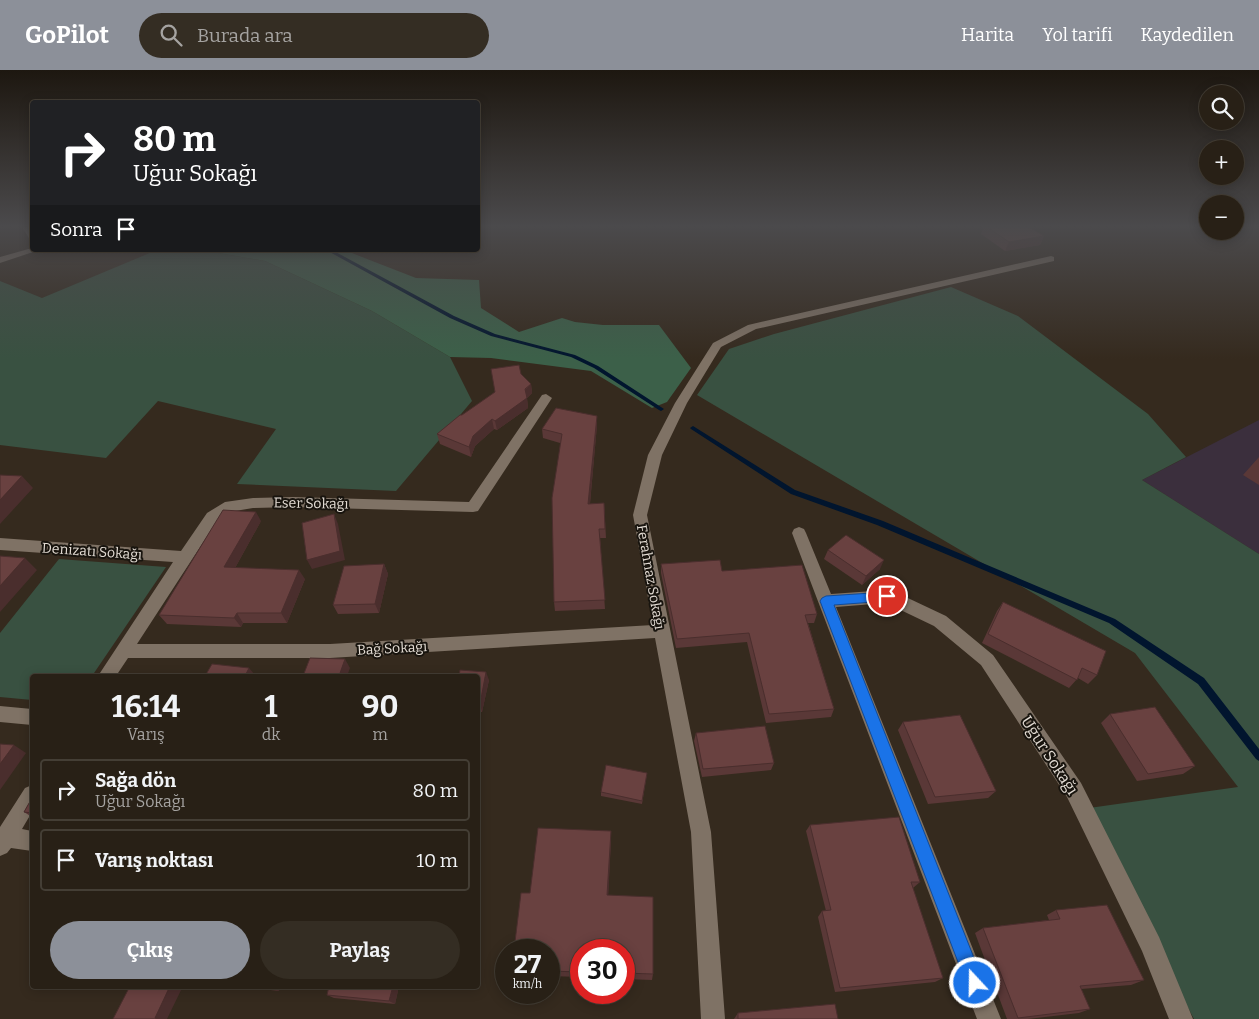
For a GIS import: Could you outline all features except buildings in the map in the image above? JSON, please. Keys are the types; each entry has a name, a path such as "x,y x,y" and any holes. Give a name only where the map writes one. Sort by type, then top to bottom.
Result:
{"street":[{"name":"Ferahnaz Sokağı","path":"713,1019 701,832 640,515 655,455 681,403 717,344 752,327 997,271"},
{"name":"Eser Sokağı","path":"108,674 184,557 212,517 225,507 254,502 473,506 546,398"},
{"path":"800,533 989,1019"},
{"name":"Denizatı Sokağı","path":"0,544 184,557"},
{"name":"Uğur Sokağı","path":"826,601 887,596 940,621 987,660 1074,790 1151,945 1181,1019"},
{"name":"Bağ Sokağı","path":"124,651 330,651 661,631"},
{"path":"0,714 30,717"},
{"path":"3,842 30,798"},
{"path":"3,842 30,841"}],"shaded area":[{"path":"1259,420 1259,554 1142,480"}],"green space":[{"path":"106,271 287,271 372,311 450,357 472,401 396,491 237,484 276,429 158,401 106,458 0,445 0,281 42,298"},
{"path":"287,271 399,271 416,278 479,280 481,308 519,332 562,318 575,322 603,325 659,325 691,368 667,402 652,408 591,371 491,358 450,357 372,311"},
{"path":"951,287 1018,316 1148,414 1186,457 1142,480 1259,554 1259,1019 1194,1019 1082,809 1238,787 1135,653 697,395 729,349 774,334"},
{"path":"59,559 166,567 93,674 30,674 30,700 0,697 0,633"}],"waterway":[{"path":"367,271 452,317 493,335 573,356 596,367 661,409"},
{"path":"693,428 793,492 880,523 1112,621 1201,681 1259,756"}],"route":[{"path":"887,596 826,601 975,983"}]}
